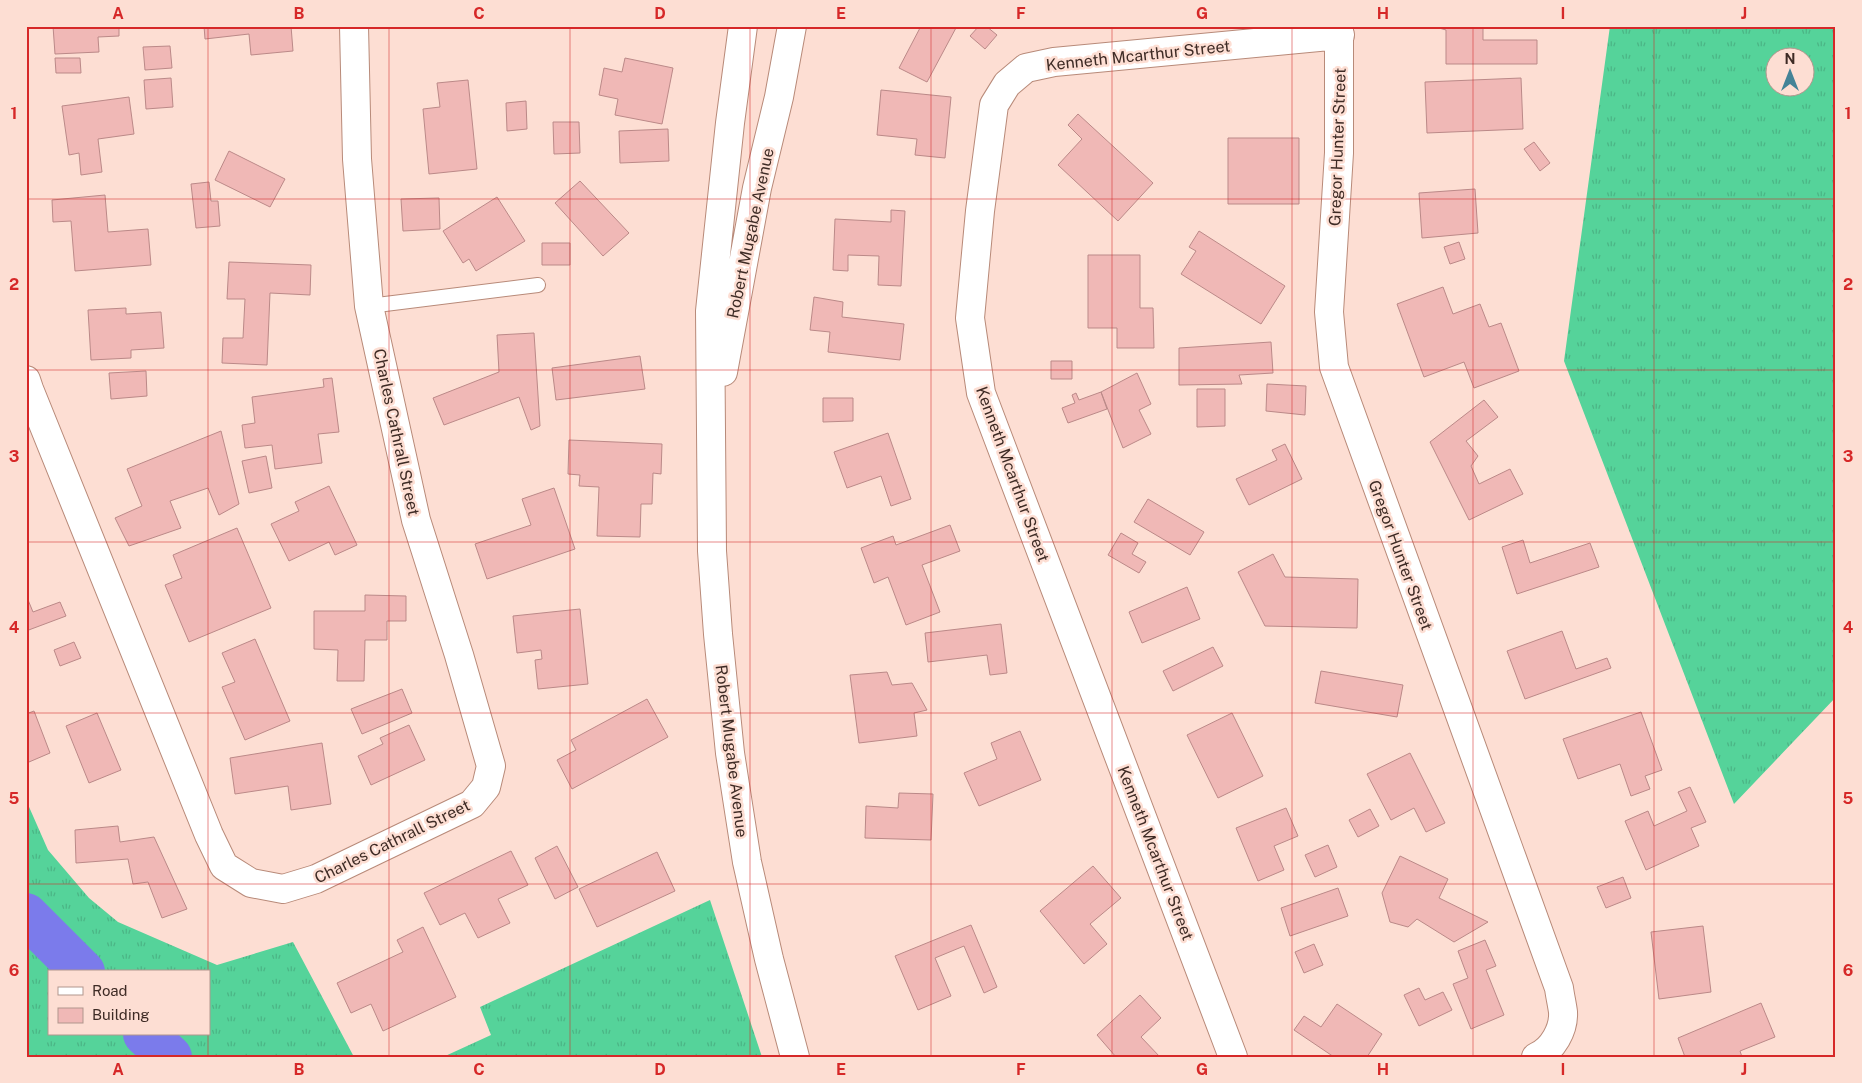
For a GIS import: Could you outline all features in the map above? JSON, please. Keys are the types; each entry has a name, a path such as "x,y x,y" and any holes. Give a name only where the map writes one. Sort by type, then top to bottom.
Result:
{"street":[{"name":"Charles Cathrall Street","path":"26,380 28,389 209,835 224,866 251,883 283,889 316,879 472,804 486,787 491,766 459,655 416,520 369,306 357,159 354,26"},
{"name":"Robert Mugabe Avenue","path":"743,26 730,123 710,310 712,552 717,625 730,753 747,862 769,959 795,1057"},
{"name":"Robert Mugabe Avenue","path":"710,440 757,188 779,98 792,26"},
{"name":"Kenneth Mcarthur Street","path":"1233,1057 981,393 970,318 980,211 994,105 1007,84 1026,68 1054,62 1339,31"},
{"name":"Gregor Hunter Street","path":"1339,31 1339,153 1329,312 1334,367 1558,988 1563,1014 1558,1037 1543,1054 1536,1057"}],"lane":[{"path":"369,306 538,285"}],"green space":[{"path":"1610,26 1836,26 1836,697 1734,804 1564,361"},
{"path":"26,800 48,850 89,898 118,922 217,965 293,942 354,1057 26,1057"},
{"path":"710,900 762,1057 443,1057 491,1035 480,1007"}],"building":[{"path":"53,26 119,26 119,36 98,37 99,52 55,54"},
{"path":"204,26 291,26 293,51 251,55 249,34 205,39"},
{"path":"496,26 531,26 531,27 496,28"},
{"path":"921,26 957,26 927,82 899,68"},
{"path":"979,26 986,26 997,35 985,49 970,36"},
{"path":"1432,26 1483,26 1483,40 1537,40 1537,64 1446,64 1446,30"},
{"path":"170,46 172,68 145,70 143,47"},
{"path":"55,58 80,58 81,73 56,73"},
{"path":"625,58 673,68 662,124 615,115 618,99 599,95 604,68 622,72"},
{"path":"171,78 173,107 146,109 144,80"},
{"path":"1521,78 1523,129 1427,133 1425,82"},
{"path":"468,80 477,169 429,174 423,109 440,107 437,83"},
{"path":"881,90 951,97 945,158 915,155 917,139 877,135"},
{"path":"129,97 134,134 98,139 102,172 81,175 79,153 69,155 62,106"},
{"path":"526,101 527,129 507,131 506,103"},
{"path":"1078,114 1153,183 1118,221 1058,165 1082,139 1068,125"},
{"path":"553,122 579,122 580,153 554,154"},
{"path":"668,129 669,161 620,163 619,131"},
{"path":"1228,138 1299,138 1299,204 1228,204"},
{"path":"1534,142 1550,163 1540,171 1524,149"},
{"path":"229,151 285,179 270,207 215,180"},
{"path":"580,181 629,233 603,256 555,203"},
{"path":"209,182 211,201 218,201 220,226 196,228 191,184"},
{"path":"1475,189 1478,233 1422,238 1419,193"},
{"path":"105,195 108,232 148,229 151,265 75,271 71,221 53,222 52,200"},
{"path":"497,197 525,241 476,271 469,259 463,263 443,231"},
{"path":"439,198 440,229 403,231 401,199"},
{"path":"891,210 905,211 901,286 878,285 879,256 848,255 848,271 833,270 835,219 891,222"},
{"path":"1199,231 1285,286 1261,324 1181,274 1196,251 1189,247"},
{"path":"1459,242 1465,259 1450,264 1444,247"},
{"path":"542,243 570,243 570,265 542,265"},
{"path":"1088,255 1140,255 1140,308 1153,308 1154,348 1117,348 1117,328 1088,328"},
{"path":"229,262 311,265 310,295 270,293 267,365 222,363 223,338 243,338 245,299 227,299"},
{"path":"1443,287 1453,314 1480,304 1489,327 1501,323 1519,371 1474,388 1464,362 1424,377 1397,304"},
{"path":"814,297 843,302 842,317 904,324 900,360 828,352 830,332 810,330"},
{"path":"126,308 126,314 161,312 164,348 131,350 131,358 91,360 88,310"},
{"path":"534,333 540,426 531,430 519,397 444,425 433,398 499,372 497,335"},
{"path":"1271,342 1273,373 1239,375 1242,384 1179,385 1179,348"},
{"path":"640,356 645,389 556,400 552,368"},
{"path":"1051,361 1072,361 1072,379 1051,379"},
{"path":"146,371 147,396 111,399 109,373"},
{"path":"1137,373 1151,404 1139,410 1151,434 1123,448 1101,392"},
{"path":"332,378 339,432 318,434 322,463 275,469 272,445 245,448 242,425 255,423 252,397 324,387 323,379"},
{"path":"1267,384 1306,386 1305,415 1266,411"},
{"path":"1197,389 1225,389 1225,426 1197,427"},
{"path":"1101,392 1107,409 1068,423 1062,408 1075,403 1072,395 1076,393 1079,400"},
{"path":"823,398 853,398 853,421 823,422"},
{"path":"1484,400 1498,417 1466,441 1478,456 1471,466 1479,484 1510,469 1523,494 1469,520 1430,442"},
{"path":"221,431 239,504 219,515 208,488 170,501 181,528 129,546 115,518 142,506 127,469"},
{"path":"888,433 911,499 891,506 881,476 847,488 834,452"},
{"path":"569,440 662,444 661,474 653,473 652,504 641,504 640,537 597,536 599,487 579,486 580,475 568,474"},
{"path":"1285,444 1302,479 1249,505 1236,479 1277,460 1272,450"},
{"path":"266,456 272,488 249,493 242,461"},
{"path":"329,486 357,545 335,555 329,542 289,561 271,524 299,511 295,502"},
{"path":"554,488 575,549 487,579 475,544 531,525 522,499"},
{"path":"1148,499 1204,532 1190,555 1134,522"},
{"path":"950,525 960,551 922,565 940,612 906,625 888,577 874,583 861,548 893,536 896,545"},
{"path":"237,528 271,608 189,642 165,585 182,578 173,555"},
{"path":"1121,533 1138,543 1132,554 1146,562 1139,573 1108,555"},
{"path":"1523,540 1530,563 1590,543 1599,567 1517,594 1502,547"},
{"path":"1273,554 1285,577 1358,579 1357,628 1265,626 1238,572"},
{"path":"1187,587 1200,619 1142,643 1129,612"},
{"path":"26,595 33,612 60,602 66,616 26,631"},
{"path":"365,595 406,596 406,621 387,621 387,640 365,640 364,681 337,681 338,650 314,649 314,611 365,611"},
{"path":"580,609 588,684 538,689 535,660 542,659 541,650 517,653 513,616"},
{"path":"1001,624 1007,673 990,675 987,655 928,662 925,633"},
{"path":"1562,631 1576,669 1607,658 1611,668 1525,699 1507,651"},
{"path":"255,639 290,721 245,740 222,687 235,682 222,653"},
{"path":"74,642 81,658 60,666 54,650"},
{"path":"1213,647 1223,666 1173,691 1163,671"},
{"path":"1321,671 1403,685 1397,717 1315,703"},
{"path":"887,672 892,685 912,683 927,710 914,713 917,736 859,743 850,675"},
{"path":"402,689 412,713 362,734 351,709"},
{"path":"647,699 668,737 572,789 557,760 576,750 571,740"},
{"path":"34,711 50,753 29,762 26,756 26,714"},
{"path":"1641,712 1662,770 1645,776 1650,789 1631,796 1620,764 1578,779 1563,739"},
{"path":"97,713 121,770 89,783 66,726"},
{"path":"1232,713 1263,776 1218,798 1187,735"},
{"path":"409,725 425,760 371,785 358,756 383,744 380,738"},
{"path":"1020,731 1041,780 979,806 964,773 997,759 991,743"},
{"path":"322,743 331,804 291,810 288,786 235,794 230,758"},
{"path":"1410,753 1445,823 1426,832 1414,808 1391,820 1367,774"},
{"path":"1690,787 1706,822 1691,828 1699,846 1646,870 1625,821 1648,811 1654,826 1687,811 1678,792"},
{"path":"899,793 933,794 931,840 865,838 866,806 898,808"},
{"path":"1286,808 1298,836 1274,846 1284,870 1258,881 1236,828"},
{"path":"1370,809 1379,826 1358,837 1349,820"},
{"path":"118,826 120,842 154,837 187,909 162,918 148,882 133,884 128,859 76,863 75,830"},
{"path":"1328,845 1337,867 1315,877 1305,855"},
{"path":"557,846 578,887 555,899 535,858"},
{"path":"511,851 528,885 498,899 510,923 478,938 465,913 440,925 424,893"},
{"path":"657,852 675,891 597,927 579,889"},
{"path":"1400,856 1448,879 1439,898 1488,922 1454,942 1417,919 1408,927 1390,922 1382,893"},
{"path":"1093,866 1121,898 1090,924 1107,944 1084,964 1040,911"},
{"path":"1623,877 1631,898 1606,908 1597,887"},
{"path":"1338,888 1348,916 1290,936 1281,908"},
{"path":"971,925 997,987 984,993 964,946 935,958 951,996 918,1010 895,956"},
{"path":"1703,926 1711,992 1659,999 1651,932"},
{"path":"423,927 456,997 383,1031 371,1004 351,1013 337,983 403,952 397,940"},
{"path":"1485,940 1496,966 1486,970 1504,1015 1471,1029 1453,984 1468,978 1458,951"},
{"path":"1314,944 1323,965 1304,973 1295,952"},
{"path":"1419,988 1425,1000 1443,992 1452,1010 1419,1026 1404,995"},
{"path":"1140,995 1161,1018 1141,1037 1160,1057 1116,1057 1097,1035"},
{"path":"1761,1003 1775,1037 1740,1051 1742,1057 1685,1057 1678,1038"},
{"path":"1337,1004 1382,1034 1367,1057 1334,1057 1294,1030 1304,1016 1321,1027"}],"waterway":[{"path":"26,915 81,970"},
{"path":"147,1036 170,1057"}]}
